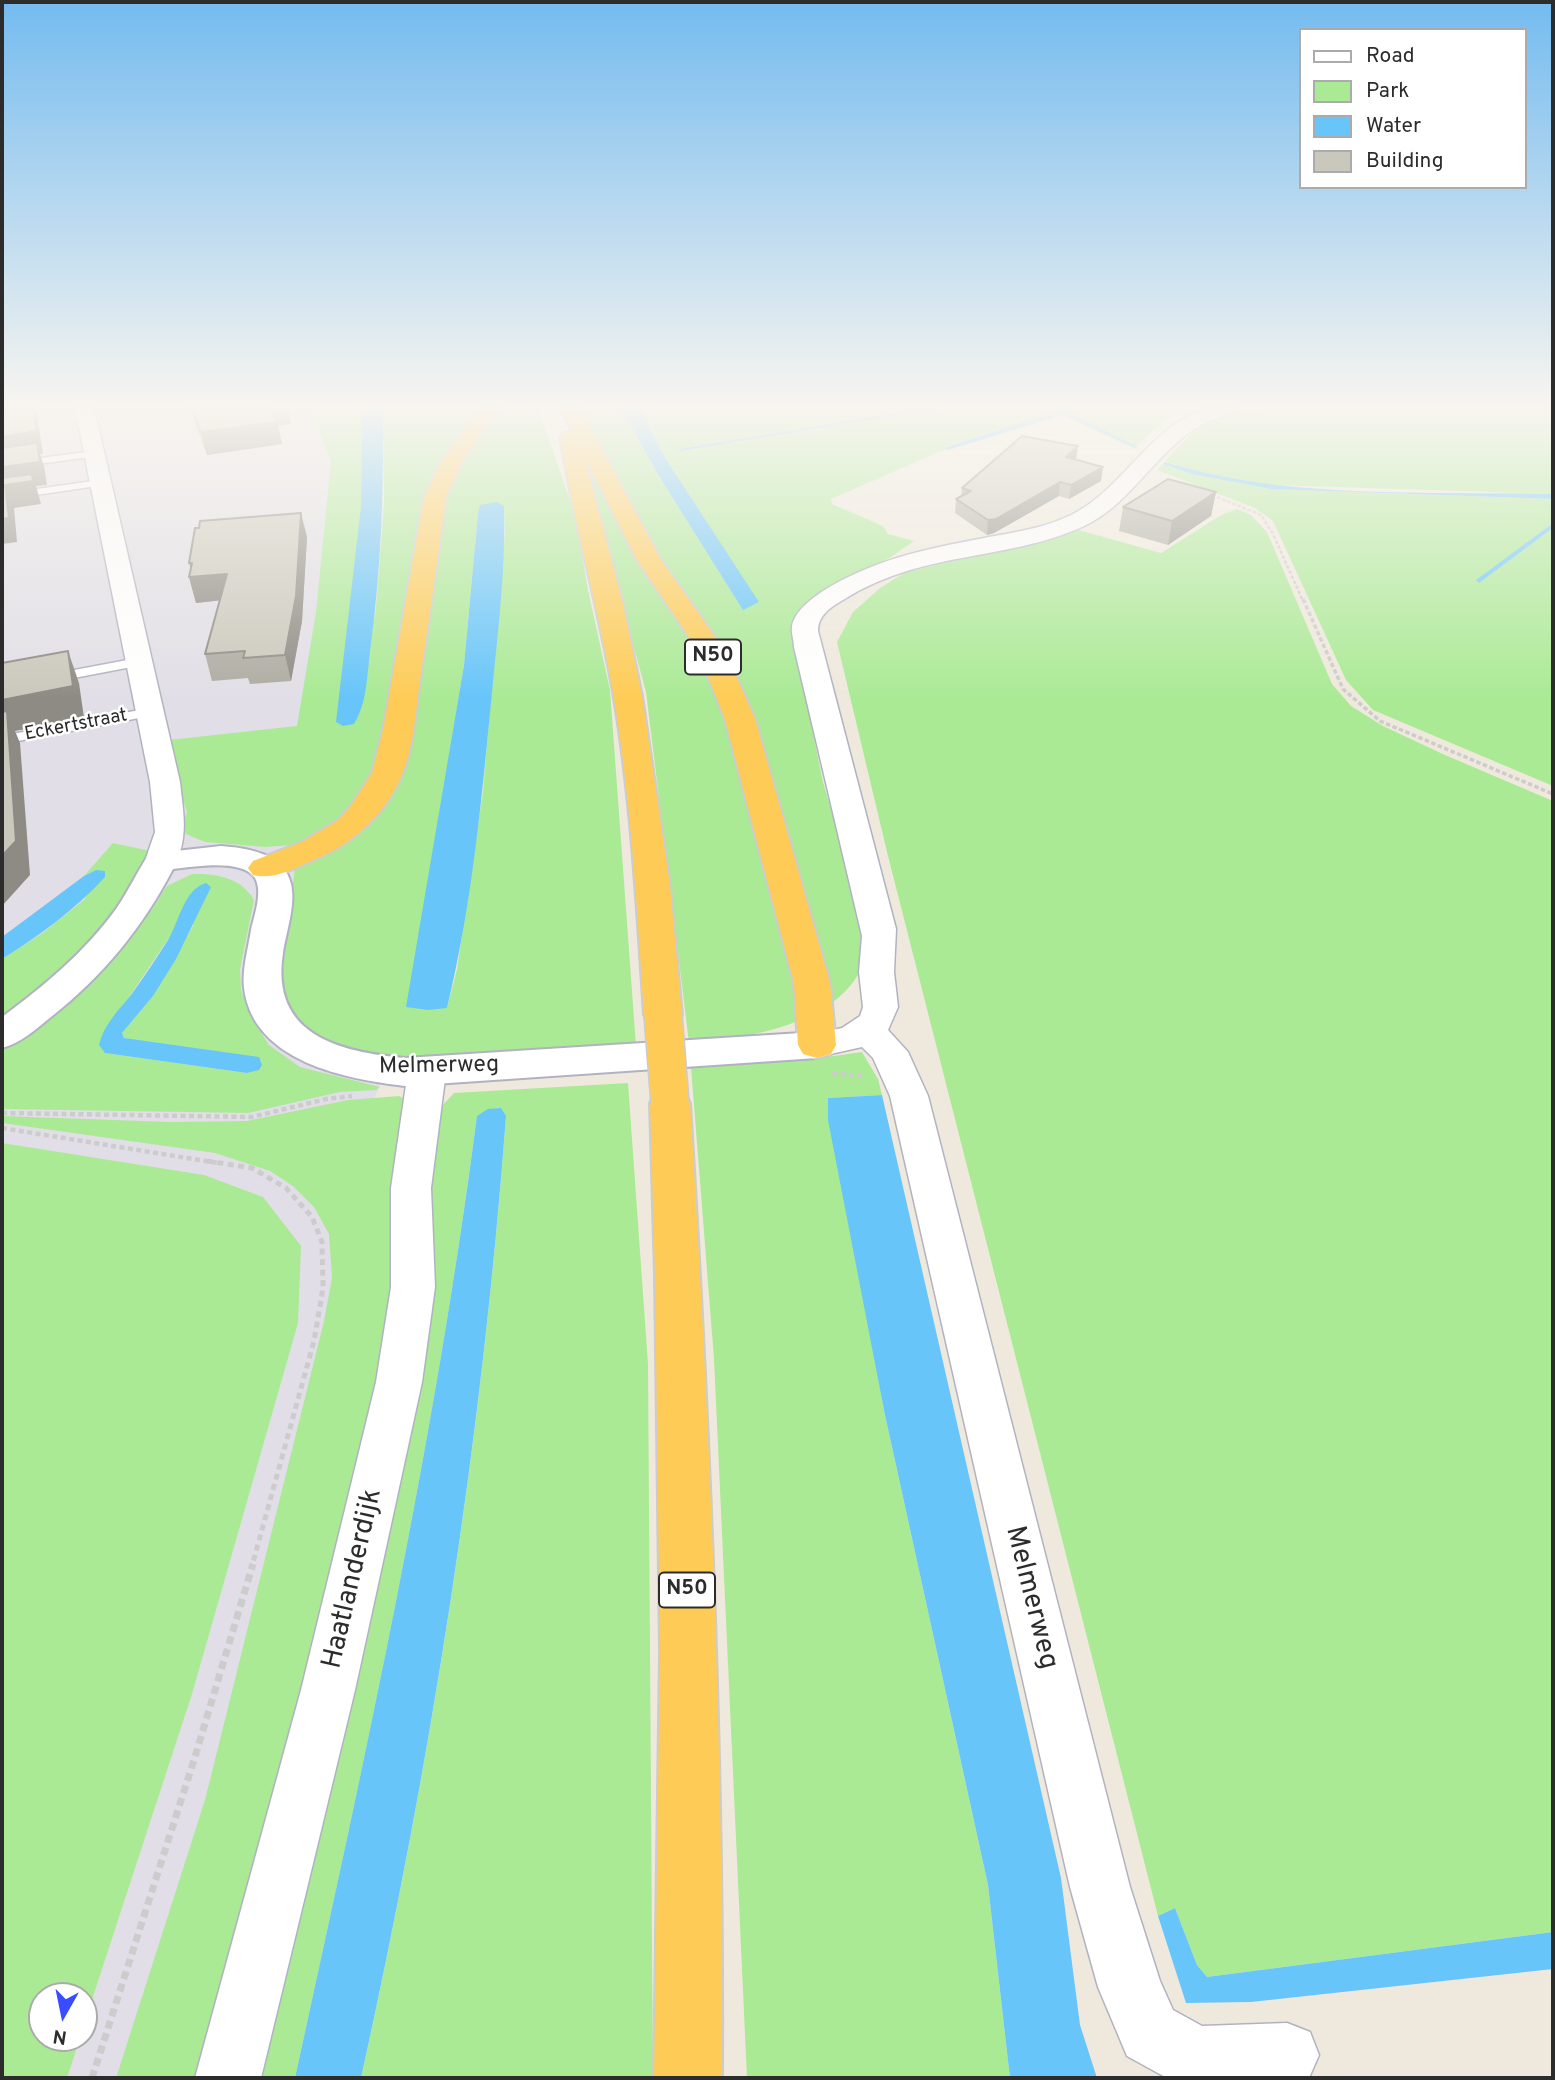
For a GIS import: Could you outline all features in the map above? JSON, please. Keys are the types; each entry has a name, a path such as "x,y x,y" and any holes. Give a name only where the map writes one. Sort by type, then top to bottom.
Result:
{"highway":[{"path":"265,868 314,849 348,828 362,813 387,773 398,730 434,505"},
{"name":"N50","path":"584,505 610,604 632,722 651,873 670,1103 678,1275 688,1652 688,2078"},
{"name":"N50","path":"616,505 649,560 700,634 728,687 740,719 812,983 817,1045"}],"street":[{"name":"Eckertstraat","path":"105,505 164,782 170,832 161,861"},
{"path":"866,1030 880,1012 877,976 880,955 879,929 807,647 805,625 816,607 850,582 895,563 1042,533 1082,519 1100,505"},
{"path":"2,1035 65,988 112,939 134,911 161,861 202,855 227,856 247,860 265,868"},
{"name":"Melmerweg","path":"265,868 274,881 263,987 265,1000 279,1023 291,1036 342,1062 371,1069 427,1071 817,1045 838,1043 866,1030 889,1052 909,1096 1100,1887 1130,1987 1150,2034 1197,2059 1287,2055"},
{"name":"Haatlanderdijk","path":"228,2078 328,1690 399,1382 413,1287 411,1188 427,1071"}],"lane":[{"path":"43,680 138,662"},
{"name":"Eckertstraat","path":"2,740 150,712"}],"path":[{"path":"1236,505 1261,515 1273,534 1343,689 1380,721 1553,794"},
{"path":"2,1128 252,1168 274,1178 303,1205 322,1240 324,1260 320,1309 277,1476 190,1775 92,2078"}],"shaded area":[{"path":"2,505 383,505 433,964 362,1127 359,1356 149,2078 2,2078"}],"green space":[{"path":"327,505 361,505 375,620 384,505 422,505 381,767 356,811 313,838 292,845 265,847 205,842 186,834 184,821 187,812 176,779 169,740 297,726 316,612"},
{"path":"439,505 572,505 610,690 636,1046 417,1061 379,1058 335,1047 299,1025 288,1008 281,985 295,867 362,828","holes":["504,506 505,532 483,791 457,969 447,1008 407,1007 464,665 478,513"]},
{"path":"595,505 677,505 743,609 758,601 696,505 834,505 883,526 888,534 914,541 891,557 818,596 804,689 823,782 868,935 863,964 849,987 829,1005 803,1019 744,1036 689,1043 646,692"},
{"path":"1247,505 1553,505 1553,523 1477,580 1480,582 1553,528 1553,786 1373,710 1346,680 1273,521"},
{"path":"1237,509 1251,515 1267,532 1332,684 1351,706 1383,726 1553,801 1553,1932 1207,1977 1197,1965 1175,1908 1158,1916 888,856 837,642 853,612 880,588 906,572 1044,541 1075,529 1161,553 1221,515"},
{"path":"113,843 150,851 125,900 69,966 2,1019 2,959 44,932 85,899 96,870 84,876"},
{"path":"192,874 201,874 228,878 243,887 254,900 240,969 241,990 255,1023 269,1045 300,1067 380,1087 376,1090 340,1092 248,1113 2,1109 2,1050 52,1017 101,968 151,911 167,886","holes":["194,924 153,996 122,1033 124,1038 258,1070 247,1073 105,1053 131,994 172,933"]},
{"path":"862,1052 878,1079 882,1095 828,1098 885,1415 988,1885 1010,2078 747,2078 714,1359 691,1067 806,1060"},
{"path":"628,1083 648,1364 653,2078 361,2078 410,1840 431,1720 451,1600 483,1359 506,1116 477,1116 441,1358 419,1479 372,1719 295,2078 251,2078 271,1998 440,1108 454,1093"},
{"path":"399,1096 408,1101 391,1313 310,1687 201,2078 116,2078 205,1800 324,1321 332,1278 329,1234 314,1207 293,1186 270,1171 215,1153 2,1123 2,1116 170,1122 247,1121 348,1100"},
{"path":"2,1143 204,1175 263,1197 301,1246 298,1323 192,1694 98,1982 28,1982 28,2052 75,2052 67,2078 2,2078"}],"water":[{"path":"382,505 374,621 364,698 354,724 343,726 336,722 361,507"},
{"path":"480,505 504,506 501,599 480,811 470,890 447,1008 428,1010 406,1007 464,665"},
{"path":"677,505 696,505 759,602 743,610"},
{"path":"1553,523 1553,528 1479,583 1476,580"},
{"path":"96,870 105,871 105,877 82,900 2,959 2,937"},
{"path":"206,883 211,887 176,959 153,996 122,1033 124,1038 259,1057 262,1065 259,1070 247,1073 105,1053 99,1045 108,1024 168,940 187,899 199,886"},
{"path":"882,1095 1061,1878 1080,2025 1097,2078 1010,2078 988,1885 885,1415 828,1120 828,1098"},
{"path":"501,1108 506,1116 496,1237 451,1600 410,1840 361,2078 295,2078 372,1719 419,1479 441,1358 477,1116 488,1109"},
{"path":"1175,1908 1197,1965 1207,1977 1553,1932 1553,1969 1251,2002 1186,2003 1158,1916"}],"building":[{"path":"2,505 7,505 9,518 2,519"},
{"path":"965,505 1020,505 996,519 988,520"},
{"path":"1126,505 1196,505 1172,521 1123,507"},
{"path":"301,513 296,596 285,655 243,658 245,651 205,654 227,574 189,577 195,528 199,528 200,521"},
{"path":"68,651 73,686 2,700 2,663"},
{"path":"7,711 16,841 2,856 2,712"}]}
